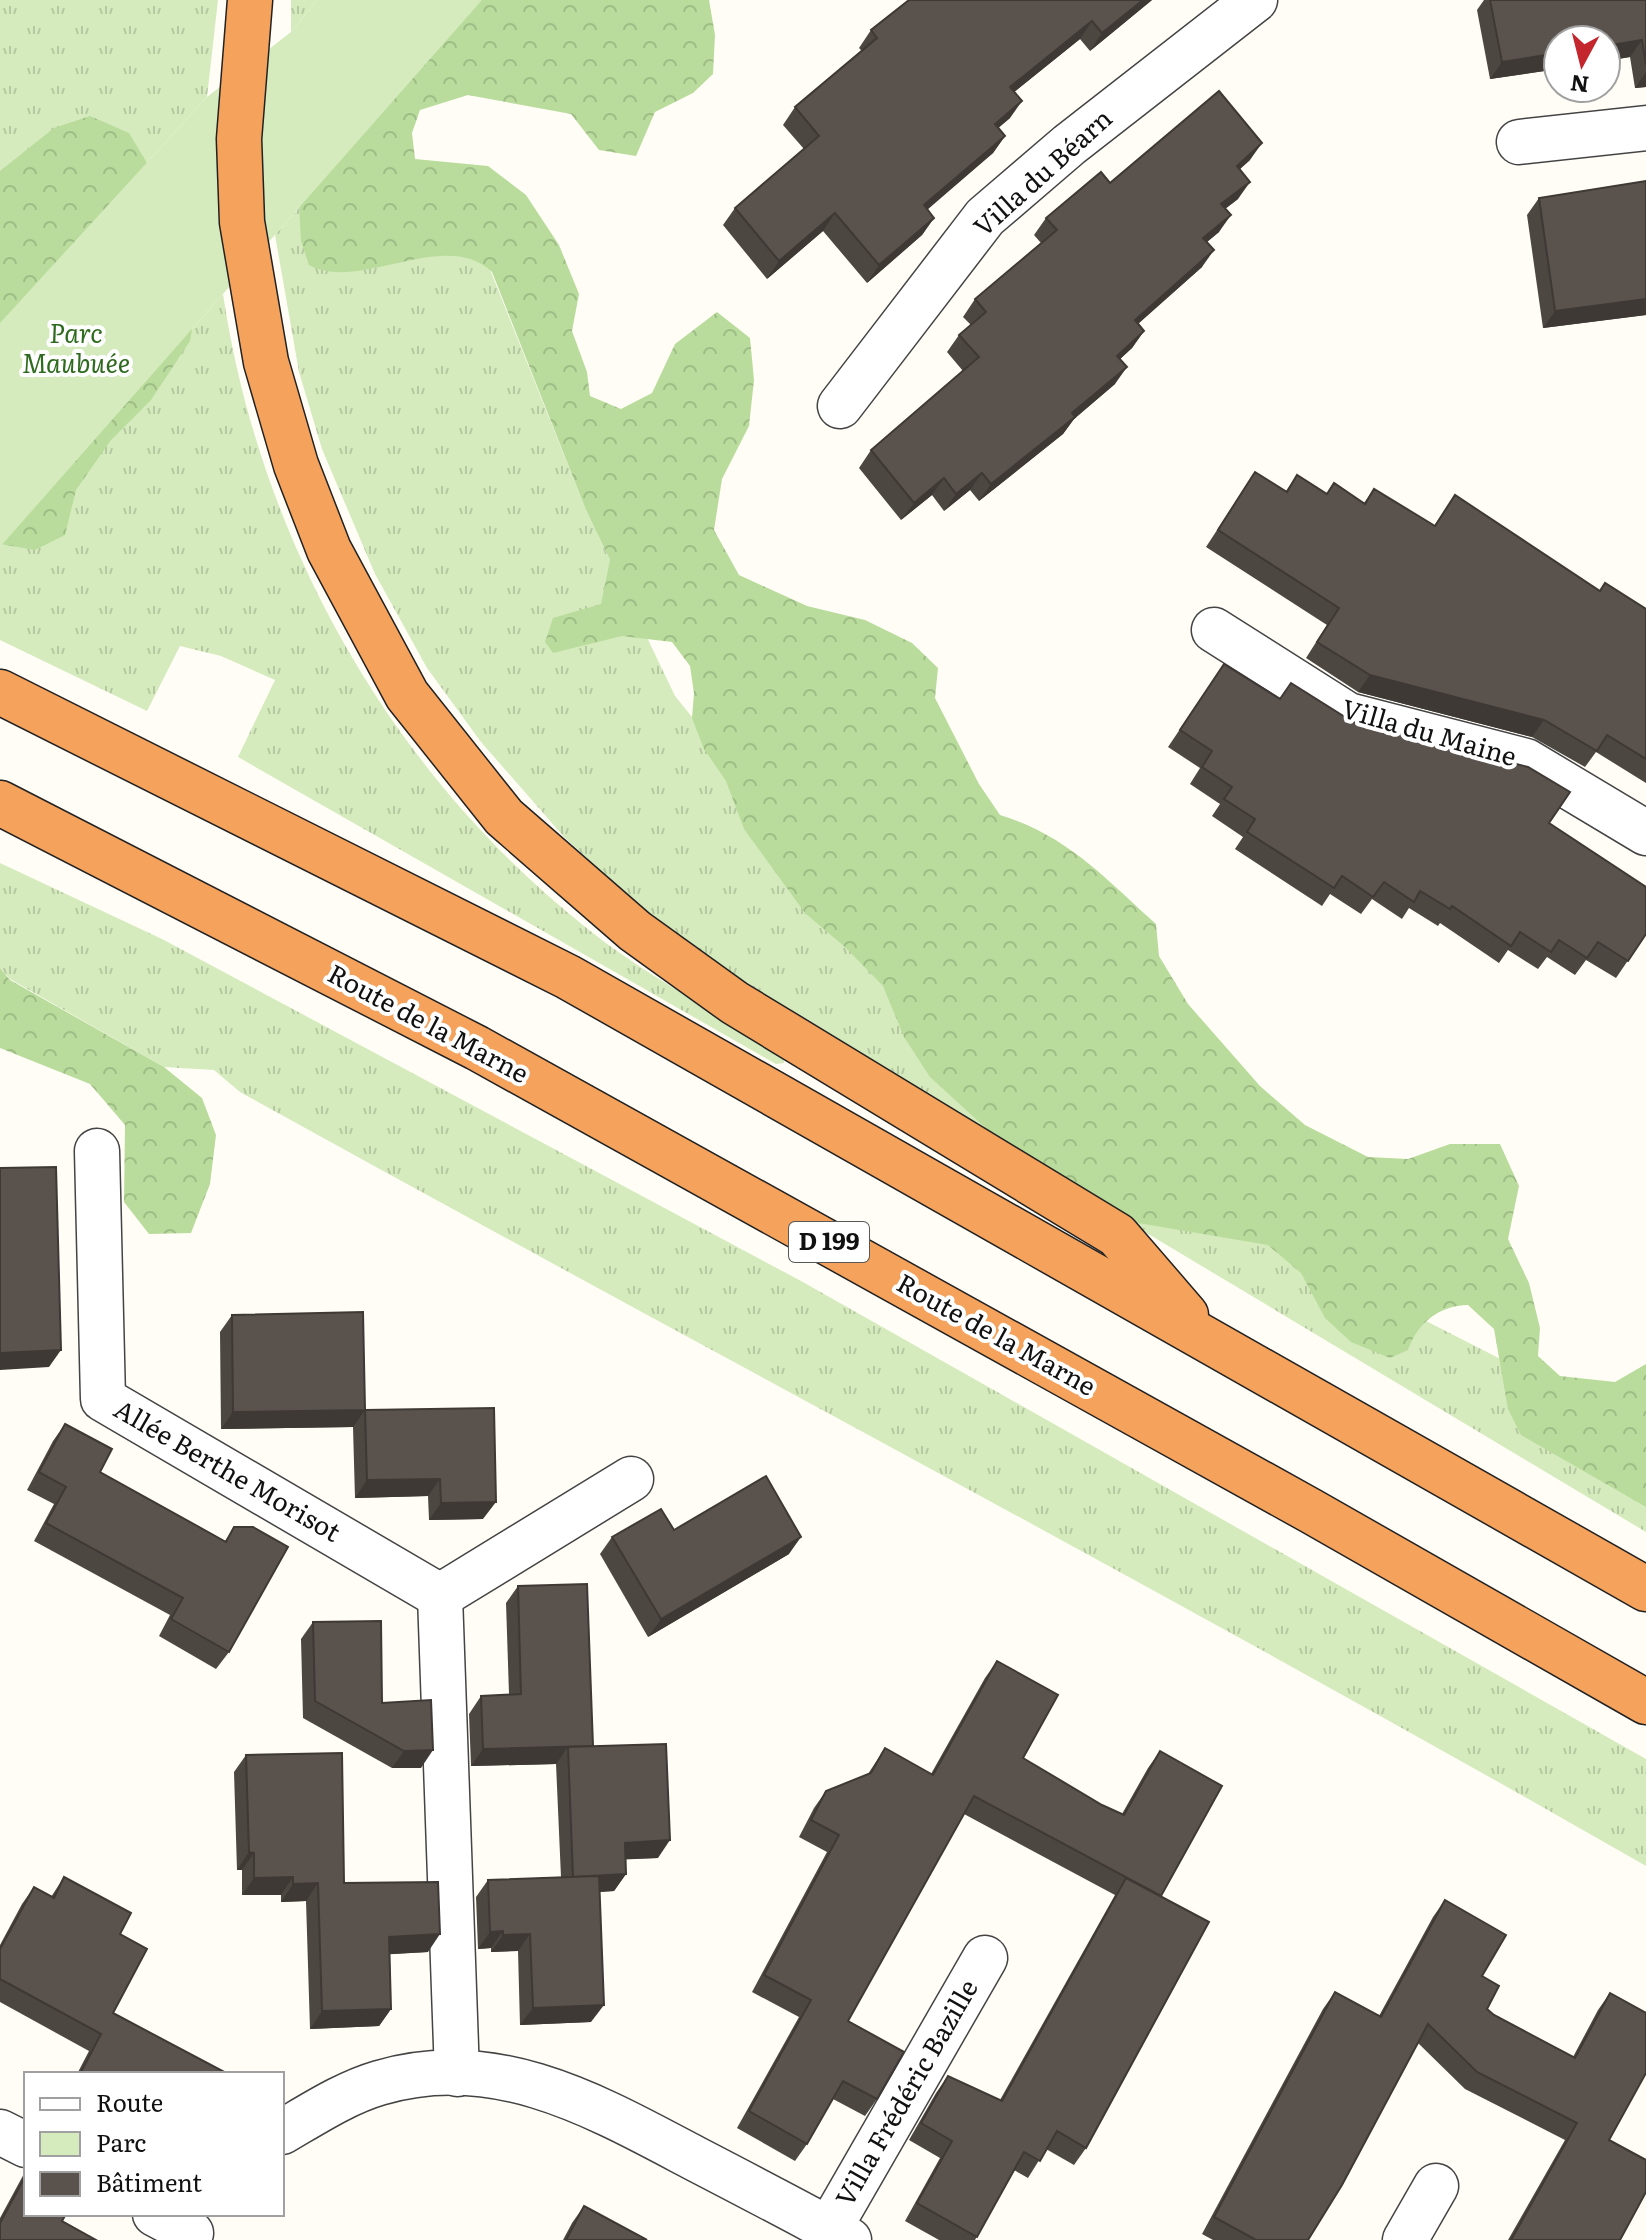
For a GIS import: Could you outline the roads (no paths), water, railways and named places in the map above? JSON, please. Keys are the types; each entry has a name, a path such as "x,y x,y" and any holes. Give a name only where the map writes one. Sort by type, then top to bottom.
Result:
{"highway":[{"path":"250,0 239,139 242,222 266,362 296,465 329,550 407,695 504,817 570,878 735,1003 1117,1235 1209,1341"},
{"path":"0,692 568,977 1646,1589"},
{"name":"Route de la Marne","path":"0,803 491,1055 1271,1488 1646,1702"}],"street":[{"name":"Villa du Béarn","path":"840,406 985,217 1069,145 1250,3"},
{"path":"1519,142 1646,128"},
{"name":"Villa du Maine","path":"1214,630 1348,715 1526,761 1646,833"},
{"name":"Allée Berthe Morisot","path":"97,1151 103,1399 440,1596"},
{"path":"457,2074 440,1596 631,1479"},
{"name":"Villa Frédéric Bazille","path":"839,2234 985,1958"},
{"path":"284,2131 378,2083 457,2074 511,2079 589,2102 839,2234"},
{"path":"0,2132 24,2144"},
{"path":"1405,2240 1436,2186"}],"park label":[{"name":"Parc Maubuée","path":"76,349"}]}
